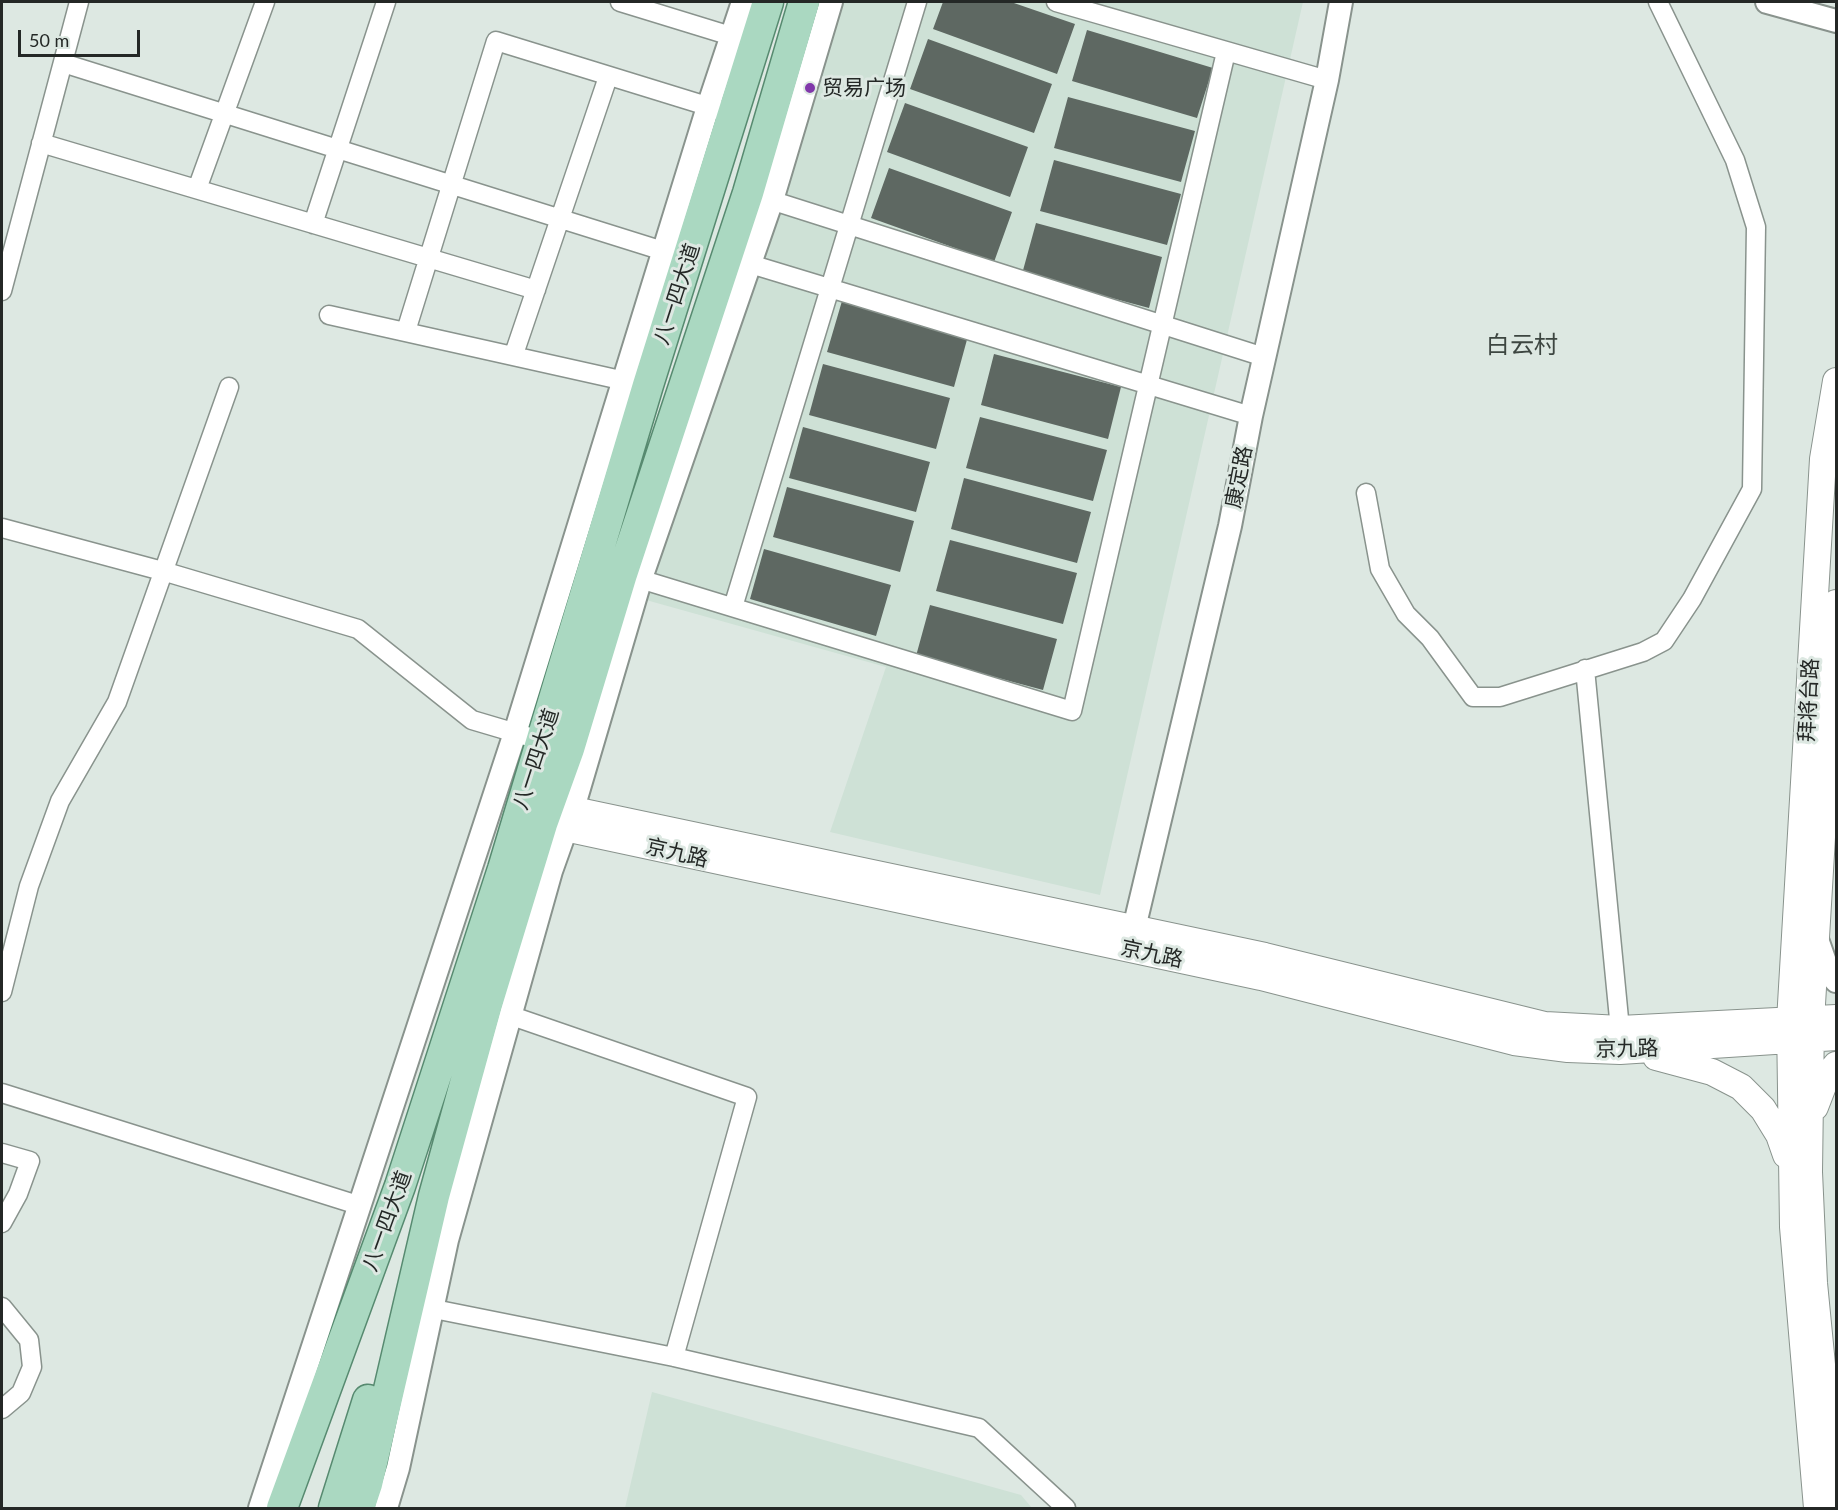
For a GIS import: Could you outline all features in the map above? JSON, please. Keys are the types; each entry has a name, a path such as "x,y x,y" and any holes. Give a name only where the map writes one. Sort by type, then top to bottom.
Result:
{"main road":[{"name":"八一四大道","path":"359,1509 367,1484 434,1196 487,1004 545,814 529,737 742,39 768,2"},
{"name":"八一四大道","path":"282,1509 400,1186 545,814 631,576 760,196 804,2"},
{"name":"拜将台路","path":"1801,1031 1818,942 1831,606 1823,459 1836,381"},
{"name":"拜将台路","path":"1801,1031 1831,606"},
{"name":"京九路","path":"545,814 1131,940 1265,956 1520,1021 1570,1027 1620,1040 1801,1031"},
{"path":"1801,1031 1836,1018"},
{"path":"1801,1031 1836,1037"},
{"path":"1801,1031 1809,1134 1810,1227 1825,1435 1817,1509"},
{"path":"1801,1031 1790,1167 1797,1296 1825,1435 1836,1509"},
{"path":"1620,1040 1712,1072 1741,1087 1763,1109 1779,1135 1790,1167"},
{"path":"1809,1134 1817,1100 1827,1076 1836,1065"},
{"path":"303,1509 400,1186"},
{"path":"333,1509 434,1196"}],"street":[{"path":"2,291 5,263 41,143 79,2"},
{"path":"197,189 265,2"},
{"path":"313,224 386,2"},
{"path":"620,2 742,39 743,2"},
{"path":"831,2 760,196 1264,357"},
{"path":"733,607 917,2"},
{"path":"1056,2 1327,80"},
{"name":"康定路","path":"1131,940 1230,526 1251,416 1327,80 1341,2"},
{"path":"1366,493 1380,569 1406,614 1430,638 1473,696 1500,697 1643,652 1664,641 1692,599 1752,489 1756,227 1735,160 1658,2"},
{"path":"1767,2 1834,21"},
{"path":"406,331 496,41 720,110"},
{"path":"631,576 1072,711 1226,52"},
{"path":"63,63 676,255"},
{"path":"514,354 609,77"},
{"path":"41,143 536,290"},
{"path":"739,261 1251,416"},
{"path":"329,315 514,354 636,383"},
{"path":"2,992 29,886 60,801 117,702 166,572 229,387"},
{"path":"2,528 166,572 358,629 472,720 529,737 361,1206 260,1509"},
{"path":"1585,669 1620,1040"},
{"path":"386,1509 398,1468 447,1240 551,871 545,814"},
{"path":"1818,942 1829,973 1836,981"},
{"path":"512,1016 747,1097 674,1357"},
{"path":"2,1094 361,1206"},
{"path":"2,1153 30,1161 18,1194 2,1222"},
{"path":"2,1306 29,1340 32,1367 21,1393 2,1409"},
{"path":"434,1309 674,1357 979,1428 1066,1509"}],"shaded area":[{"path":"843,2 1303,2 1100,895 830,832 886,667 646,600"},
{"path":"652,1392 1021,1495 1032,1508 625,1508"}],"building":[{"path":"943,2 1011,2 1075,24 1057,74 933,29"},
{"path":"1087,30 1213,68 1197,118 1072,81"},
{"path":"928,39 1052,84 1034,133 910,89"},
{"path":"1068,97 1195,131 1181,182 1054,148"},
{"path":"905,103 1028,147 1010,197 887,152"},
{"path":"1054,160 1181,194 1167,245 1040,211"},
{"path":"889,168 1012,212 994,262 871,218"},
{"path":"1036,223 1162,257 1149,308 1022,274"},
{"path":"842,301 968,336 954,387 827,352"},
{"path":"994,354 1121,387 1108,439 981,405"},
{"path":"823,364 950,398 936,449 809,415"},
{"path":"980,417 1107,450 1093,501 966,468"},
{"path":"803,427 930,462 916,512 789,478"},
{"path":"964,478 1091,512 1077,563 951,529"},
{"path":"787,487 914,521 900,572 773,537"},
{"path":"950,540 1077,573 1063,624 936,591"},
{"path":"764,549 891,585 876,636 750,599"},
{"path":"930,605 1057,639 1043,690 916,656"}],"place":[{"name":"贸易广场","path":"810,88"}],"district":[{"name":"白云村","path":"1522,345"}]}
